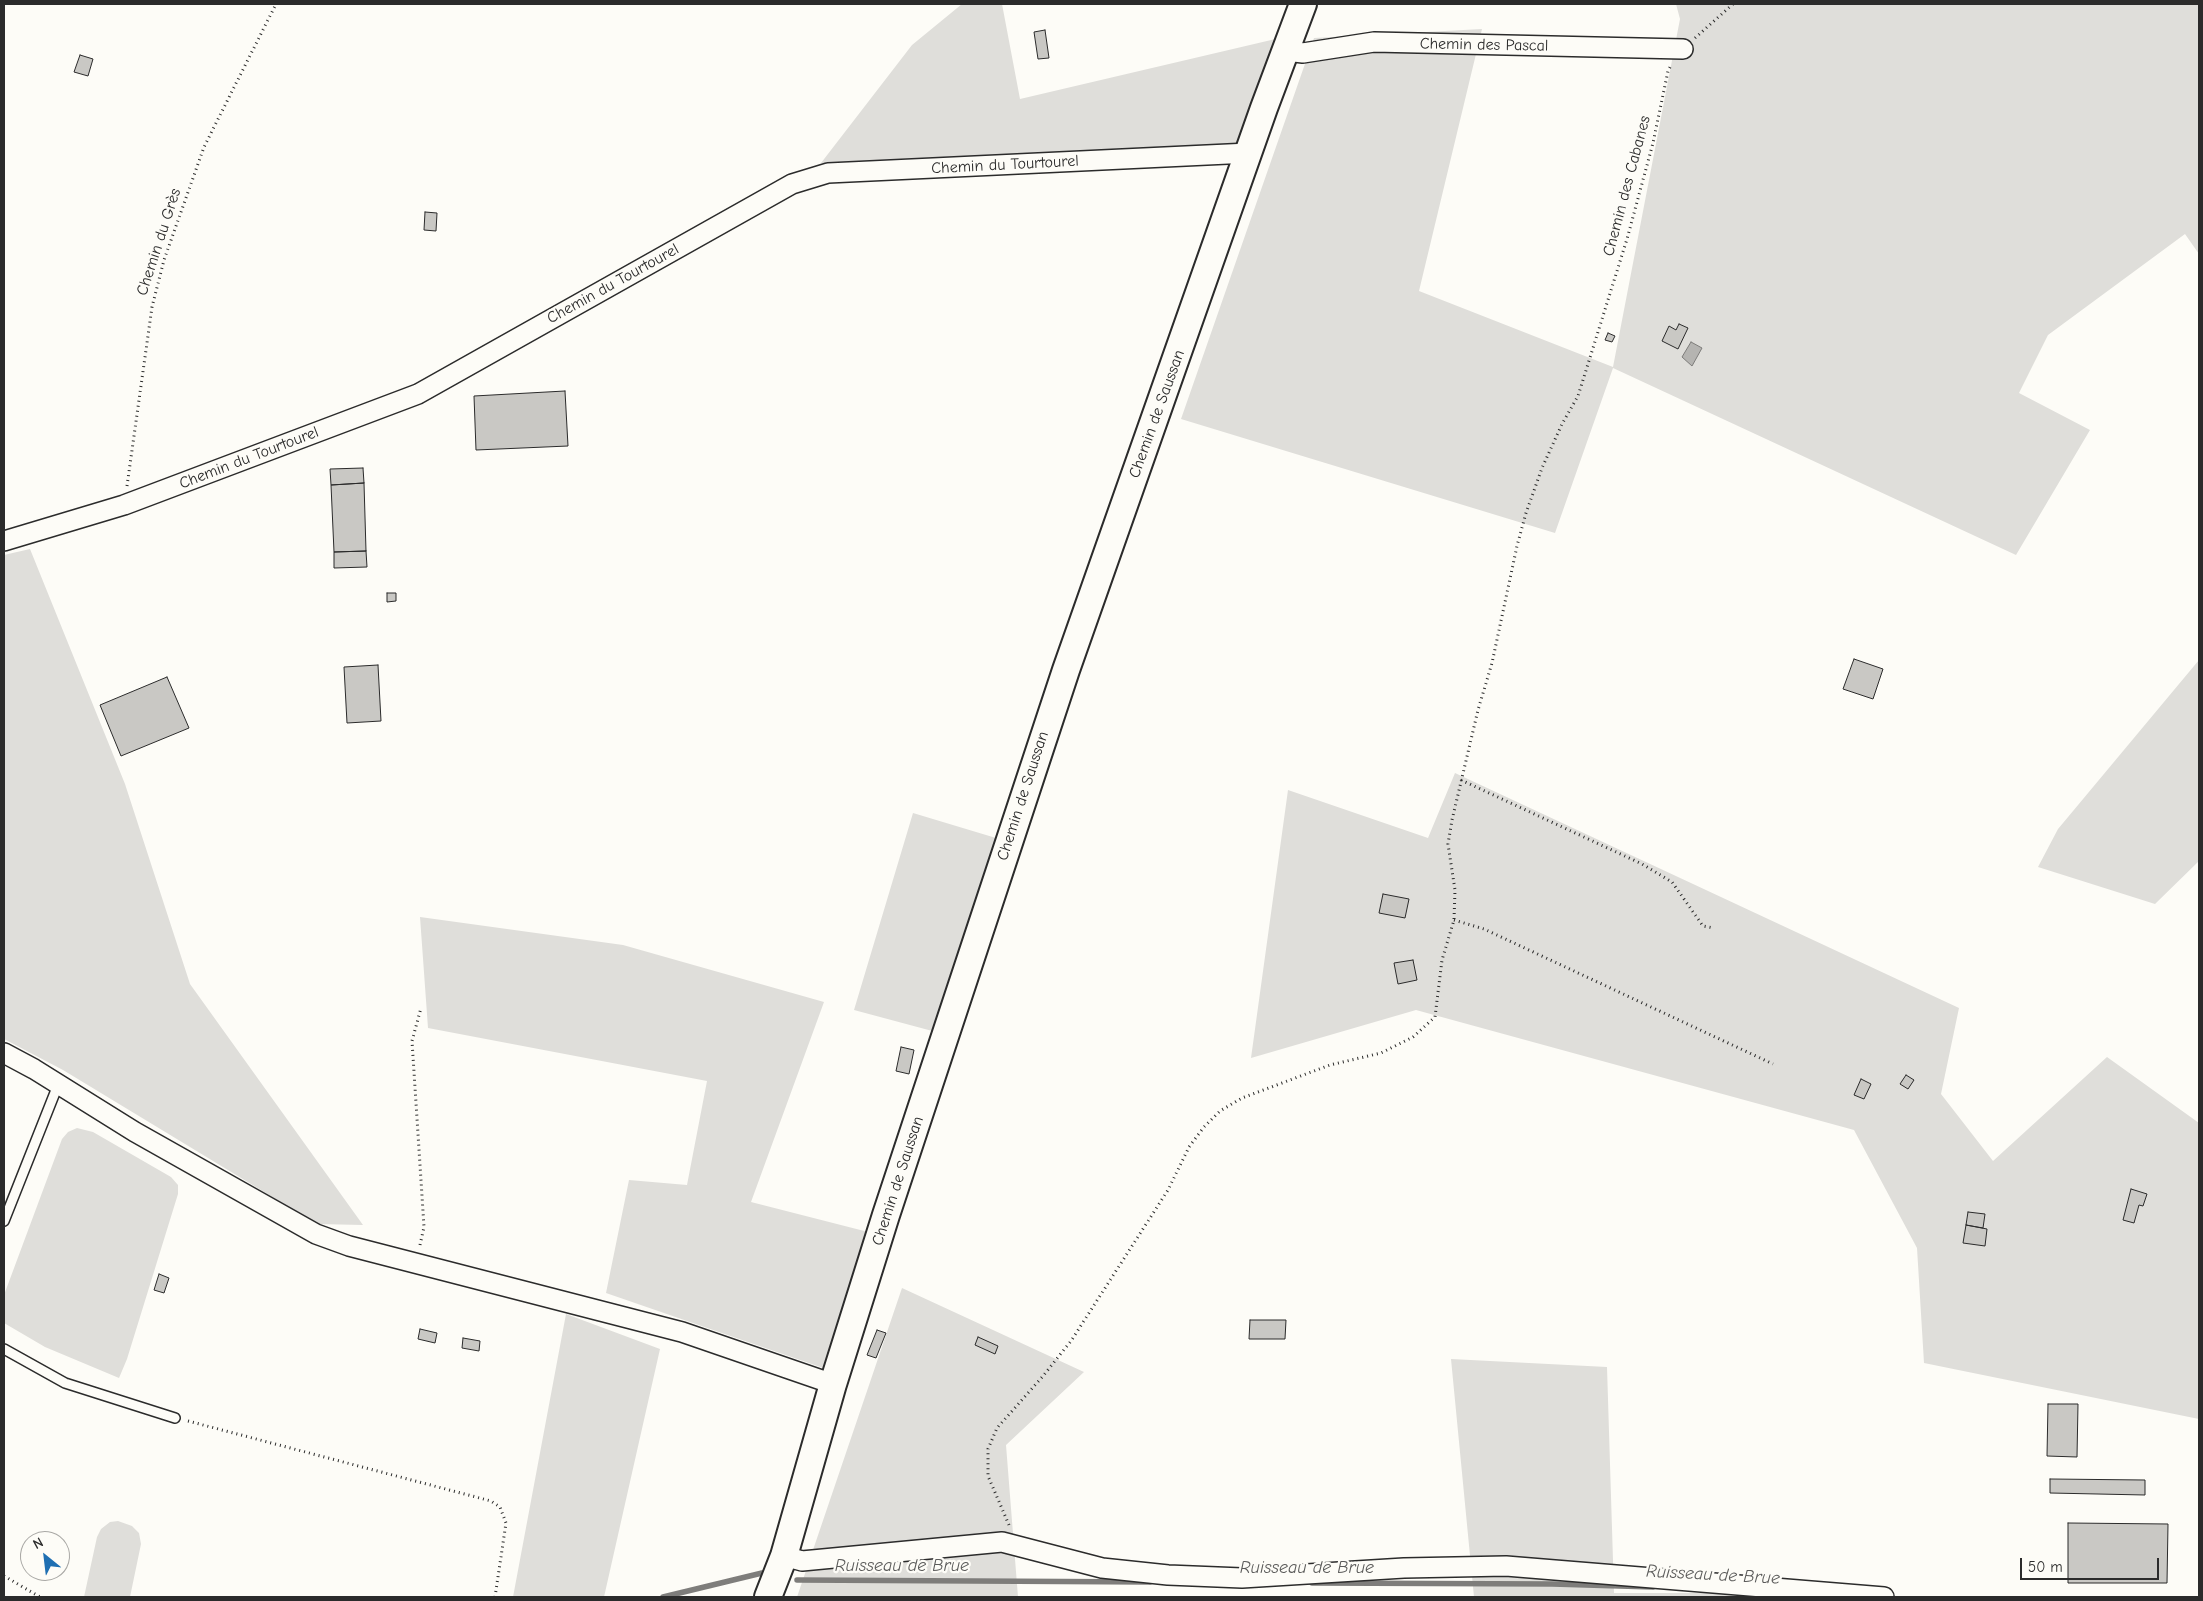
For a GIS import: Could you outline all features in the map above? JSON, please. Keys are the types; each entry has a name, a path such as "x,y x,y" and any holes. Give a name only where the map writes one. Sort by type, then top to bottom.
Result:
{"street":[{"name":"Chemin de Saussan","path":"768,1597 784,1556 833,1384 1066,670 1303,4"},
{"name":"Chemin des Pascal","path":"1286,51 1304,53 1374,42 1683,50"},
{"name":"Chemin du Tourtourel","path":"4,541 124,505 418,394 792,184 801,181 828,173 1249,153"},
{"path":"4,1053 143,1137 316,1234 349,1246 682,1332 833,1384"},
{"path":"784,1556 802,1561 1002,1542 1102,1568 1168,1575 1242,1578 1404,1568 1506,1566 1884,1597"}],"lane":[{"path":"4,1221 58,1085"},
{"path":"4,1349 65,1383 175,1418"}],"path":[{"name":"Chemin du Grès","path":"124,505 152,307 164,260 204,147 276,4"},
{"name":"Chemin des Cabanes","path":"1002,1542 1009,1525 988,1476 988,1449 997,1428 1044,1376 1071,1341 1168,1190 1189,1147 1209,1122 1220,1112 1242,1098 1330,1065 1381,1053 1413,1037 1435,1017 1442,960 1454,920 1455,890 1448,844 1478,710 1492,663 1526,513 1542,468 1562,424 1578,396 1653,143 1668,70 1683,50 1733,4"},
{"path":"1462,780 1649,868 1672,882 1702,926 1714,928"},
{"path":"1454,920 1484,929 1773,1064"},
{"path":"416,1263 424,1227 412,1041 421,1008"},
{"path":"175,1418 491,1500 500,1507 506,1523 495,1597"},
{"path":"4,1576 40,1597"}],"shaded area":[{"path":"962,4 1002,4 1020,99 1284,37 1241,143 821,163 912,45"},
{"path":"1676,4 2199,4 2199,254 2185,234 2048,335 2019,393 2090,430 2016,555 1613,368 1555,533 1181,419 1314,38 1482,29 1419,291 1613,367 1680,19"},
{"path":"1691,342 1702,348 1692,366 1682,357"},
{"path":"30,549 125,784 190,984 363,1225 317,1224 63,1070 4,1039 4,555"},
{"path":"2199,660 2199,861 2155,904 2038,867 2058,829"},
{"path":"1455,773 1959,1008 1941,1094 1993,1161 2107,1057 2199,1123 2199,1419 1924,1363 1917,1248 1854,1130 1416,1010 1251,1058 1288,790 1428,838"},
{"path":"913,813 996,838 936,1032 854,1010"},
{"path":"420,917 623,945 824,1002 751,1202 876,1234 832,1371 606,1293 629,1180 687,1185 707,1081 428,1028"},
{"path":"77,1128 93,1132 171,1177 178,1185 178,1194 127,1359 119,1378 45,1347 4,1323 4,1295 62,1139 68,1132"},
{"path":"902,1288 1084,1372 1006,1445 1018,1597 797,1597"},
{"path":"566,1314 660,1349 604,1597 513,1597"},
{"path":"1451,1359 1607,1367 1614,1593 1755,1593 1813,1597 1474,1597"},
{"path":"118,1521 132,1526 139,1533 141,1544 130,1597 84,1597 97,1537 101,1529 110,1522"}],"building":[{"path":"1045,30 1049,58 1038,59 1034,32"},
{"path":"80,55 93,59 88,76 74,72"},
{"path":"425,212 437,213 436,231 424,230"},
{"path":"1679,324 1688,328 1678,349 1662,341 1669,326 1676,330"},
{"path":"1608,333 1615,336 1612,342 1605,340"},
{"path":"565,391 568,446 476,450 474,396"},
{"path":"363,468 364,483 331,485 330,469"},
{"path":"364,483 366,551 334,552 331,485"},
{"path":"366,551 367,567 334,568 334,552"},
{"path":"387,593 396,593 396,601 387,602"},
{"path":"1854,659 1883,669 1873,699 1843,689"},
{"path":"378,665 381,721 347,723 344,667"},
{"path":"167,677 189,728 121,756 100,705"},
{"path":"1383,894 1409,899 1405,918 1379,913"},
{"path":"1413,960 1417,980 1398,984 1394,963"},
{"path":"901,1047 914,1050 909,1074 896,1071"},
{"path":"1906,1075 1914,1080 1908,1089 1900,1084"},
{"path":"1861,1079 1871,1084 1864,1099 1854,1095"},
{"path":"2131,1189 2147,1194 2143,1206 2139,1205 2134,1223 2123,1220"},
{"path":"1968,1212 1985,1214 1983,1228 1966,1225"},
{"path":"1966,1225 1987,1229 1985,1246 1963,1243"},
{"path":"159,1274 169,1278 164,1293 154,1290"},
{"path":"1250,1320 1286,1320 1285,1339 1249,1339"},
{"path":"420,1329 437,1333 435,1343 418,1339"},
{"path":"877,1330 886,1333 876,1358 867,1355"},
{"path":"978,1337 998,1346 995,1354 975,1345"},
{"path":"463,1338 480,1341 479,1351 462,1348"},
{"path":"2048,1404 2078,1404 2077,1457 2047,1456"},
{"path":"2050,1479 2145,1480 2145,1495 2050,1493"},
{"path":"2068,1523 2168,1524 2167,1583 2068,1583"}],"waterway":[{"name":"Ruisseau de Brue","path":"663,1597 762,1573"},
{"name":"Ruisseau de Brue","path":"797,1580 1150,1582"},
{"name":"Ruisseau de Brue","path":"1312,1583 1552,1584 1653,1587"}]}
